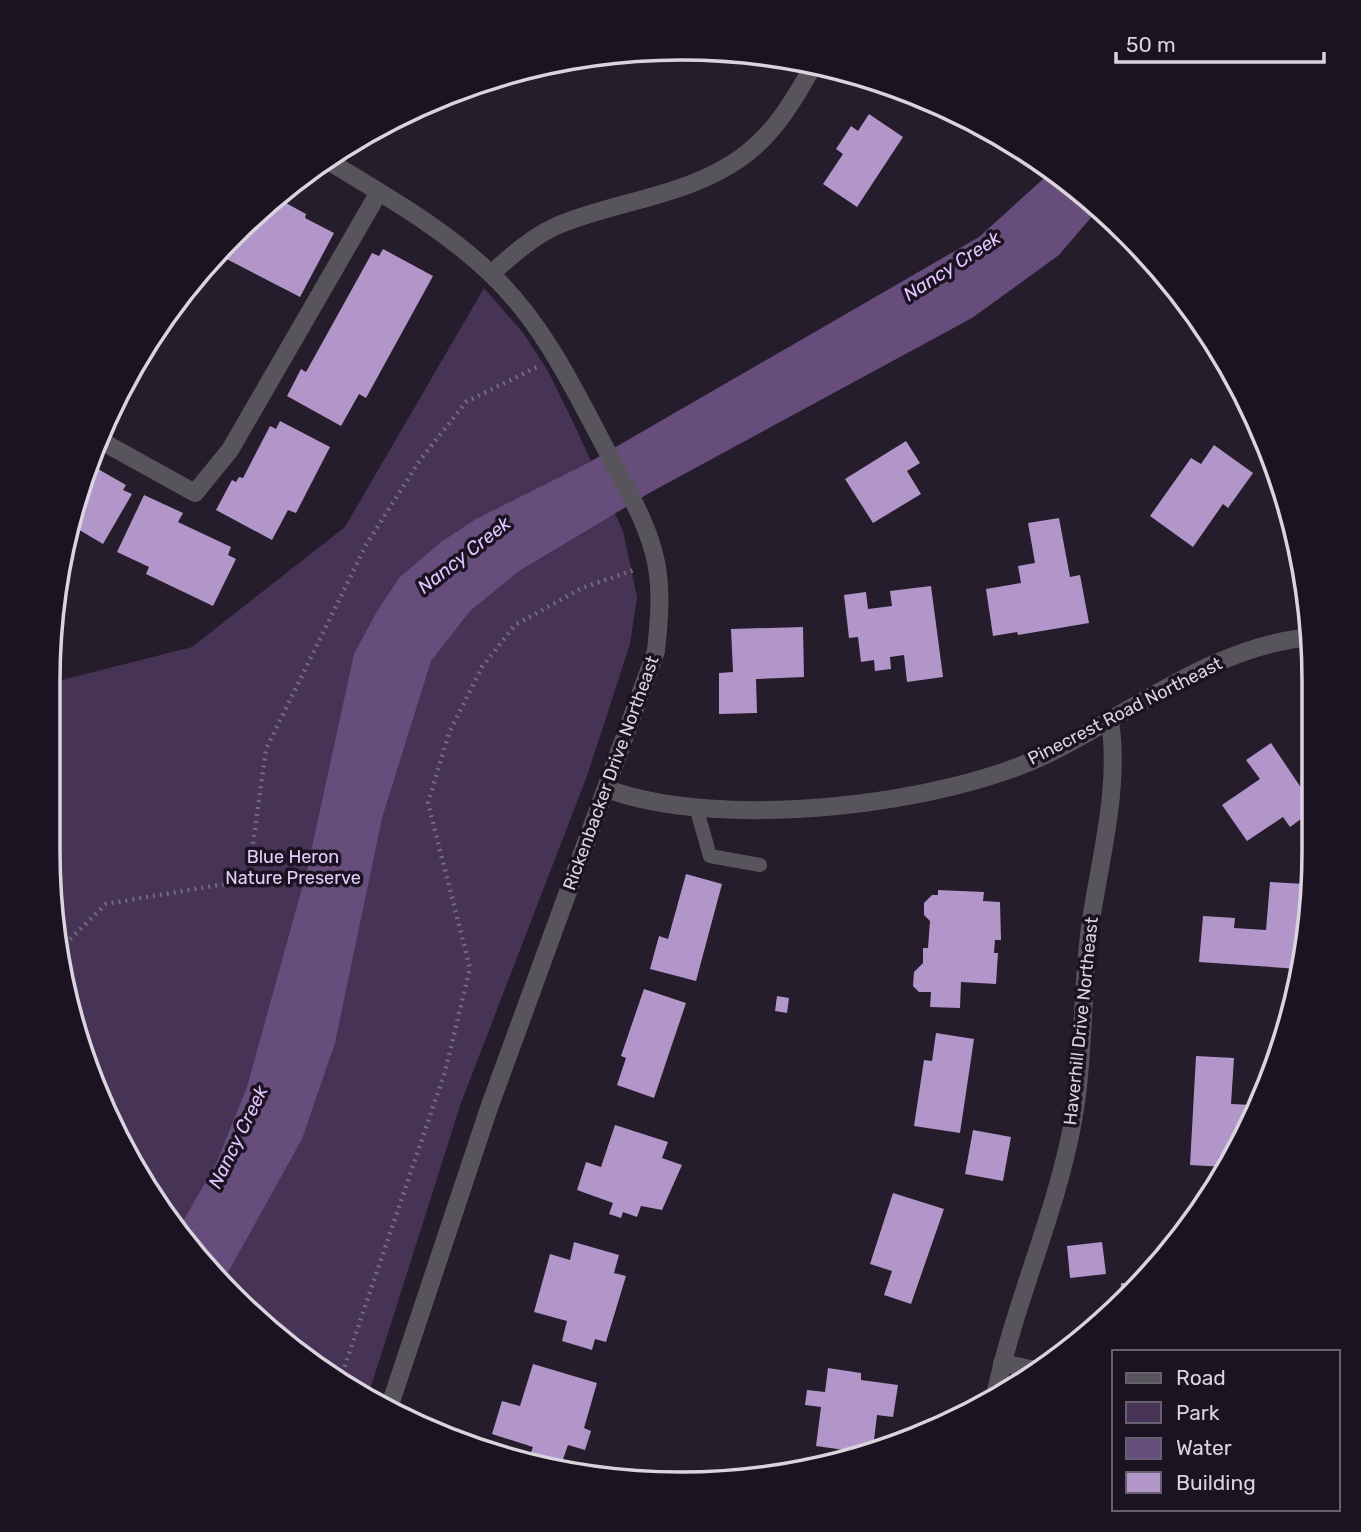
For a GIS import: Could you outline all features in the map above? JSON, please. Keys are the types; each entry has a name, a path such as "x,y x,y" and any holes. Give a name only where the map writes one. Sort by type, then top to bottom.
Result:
{"street":[{"path":"491,274 522,247 560,225 677,190 711,176 743,156 770,132 796,97 809,73"},
{"name":"Rickenbacker Drive Northeast","path":"334,165 428,222 491,274 533,321 557,357 647,528 656,562 661,605 656,652 489,1108 392,1400"},
{"path":"107,444 195,493 230,450 379,192"},
{"name":"Pinecrest Road Northeast","path":"607,789 639,801 696,807 757,809 878,802 943,790 998,774 1051,752 1220,661 1258,647 1300,639"},
{"name":"Haverhill Drive Northeast","path":"997,1385 1056,1193 1073,1119 1089,935 1113,773 1110,721"},
{"path":"1002,1363 1026,1368"}],"lane":[{"path":"696,807 710,856 760,865"}],"path":[{"path":"66,943 106,904 248,880 266,749 366,545 420,460 466,402 557,357"},
{"path":"343,1373 445,1072 470,968 428,803 449,733 482,667 515,625 582,588 656,562"}],"green space":[{"name":"Blue Heron Nature Preserve","path":"484,288 524,334 548,371 623,531 637,597 630,644 587,776 461,1103 370,1389 302,1344 241,1291 188,1230 164,1197 124,1126 92,1051 71,973 61,892 60,680 192,647 345,527"}],"water":[{"name":"Nancy Creek","path":"1045,178 1092,216 1059,255 972,318 651,492 519,571 470,611 431,661 382,818 335,1043 302,1139 227,1275 182,1222 216,1164 247,1087 307,870 354,654 399,578 441,542 476,519 588,463 979,237"}],"building":[{"path":"869,114 903,137 857,207 823,184 843,154 836,149 851,126 858,131"},
{"path":"285,202 306,214 305,218 334,233 300,297 225,258"},
{"path":"383,249 433,276 366,398 359,394 341,426 287,396 301,369 306,372 372,253 379,256"},
{"path":"280,421 330,447 296,513 288,510 272,540 216,510 232,480 236,482 239,477 243,478 270,426 276,429"},
{"path":"906,441 920,463 907,471 921,494 873,523 845,479"},
{"path":"1214,445 1253,473 1228,508 1223,504 1193,547 1150,516 1191,458 1201,464"},
{"path":"98,469 126,485 123,490 132,494 103,544 79,529"},
{"path":"144,495 183,513 178,522 231,547 228,555 236,559 213,606 146,574 149,567 117,552"},
{"path":"1059,518 1070,577 1080,575 1089,623 1018,635 1017,632 993,636 986,589 1021,583 1018,566 1035,563 1028,523"},
{"path":"931,586 943,677 907,682 904,655 890,657 891,669 875,671 874,660 861,662 858,637 849,638 844,595 866,592 868,609 892,606 890,591"},
{"path":"803,627 804,677 756,679 757,713 719,714 719,673 733,672 731,629"},
{"path":"1271,743 1302,789 1302,818 1290,827 1283,817 1247,841 1222,805 1260,779 1246,760"},
{"path":"686,874 722,884 696,981 650,969 659,936 668,939"},
{"path":"1270,882 1300,884 1291,968 1199,962 1203,916 1235,918 1234,928 1266,930"},
{"path":"938,890 984,892 983,901 1000,902 1001,940 995,940 994,953 998,953 996,984 961,982 960,1008 930,1007 931,992 919,992 913,986 914,972 923,963 923,948 928,948 930,921 924,915 924,903 932,895 938,895"},
{"path":"644,989 686,1003 654,1098 617,1085 626,1058 621,1056"},
{"path":"777,996 789,998 787,1013 775,1011"},
{"path":"936,1033 974,1039 960,1133 914,1126 924,1060 932,1061"},
{"path":"1196,1056 1234,1058 1231,1104 1247,1105 1215,1166 1190,1165"},
{"path":"615,1125 668,1142 662,1158 682,1165 662,1210 641,1206 637,1217 623,1212 621,1218 609,1214 613,1203 577,1190 586,1162 601,1167"},
{"path":"973,1130 1011,1137 1003,1181 965,1174"},
{"path":"893,1193 944,1209 911,1304 884,1295 892,1271 870,1264"},
{"path":"574,1242 619,1255 614,1273 626,1276 606,1342 595,1339 592,1350 562,1341 567,1321 534,1312 550,1254 570,1260"},
{"path":"1102,1242 1106,1274 1070,1278 1067,1246"},
{"path":"533,1364 597,1383 584,1428 591,1431 585,1450 568,1445 562,1461 530,1454 533,1447 492,1434 502,1401 520,1406"},
{"path":"828,1368 861,1373 861,1380 898,1385 893,1417 877,1415 874,1442 845,1450 816,1446 821,1407 805,1405 807,1390 825,1392"}]}
